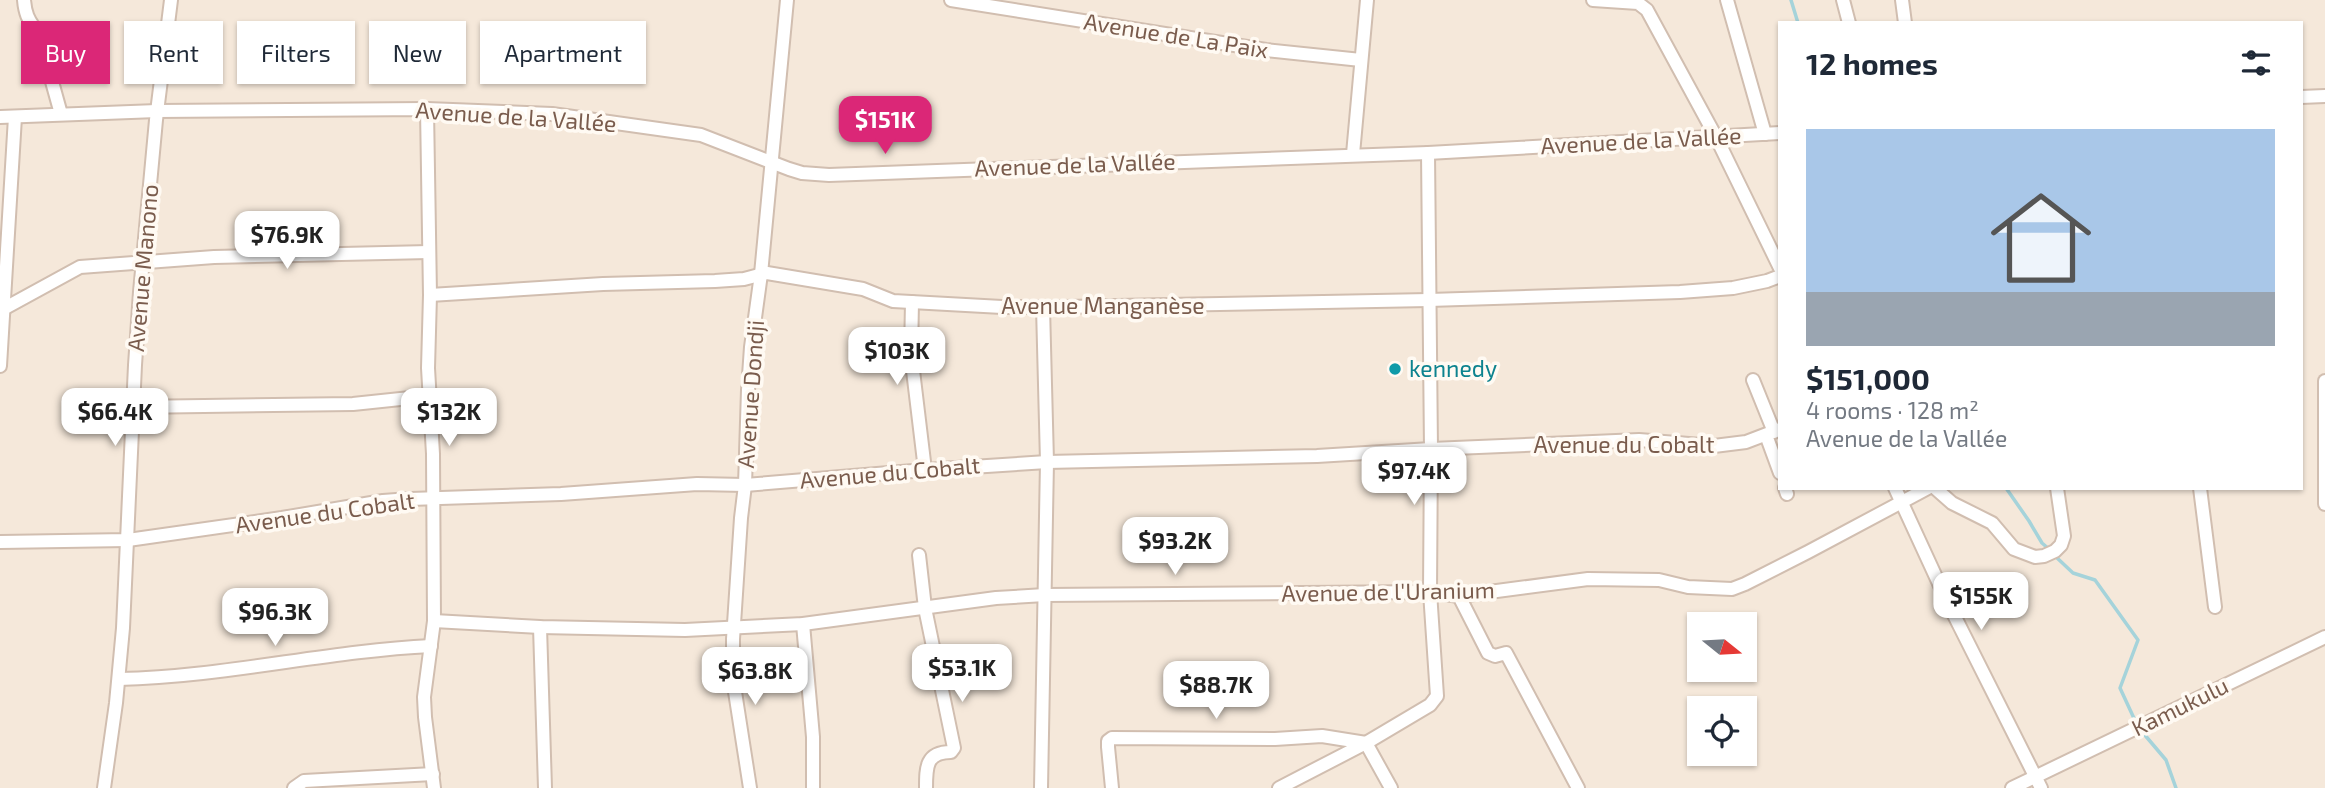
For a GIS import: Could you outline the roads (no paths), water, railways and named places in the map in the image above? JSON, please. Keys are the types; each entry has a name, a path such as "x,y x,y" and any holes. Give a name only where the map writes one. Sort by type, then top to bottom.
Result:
{"street":[{"path":"24,0 27,20 39,34 61,114"},
{"name":"Avenue Manono","path":"104,788 119,679 135,365 157,111 171,0"},
{"name":"Avenue Dondji","path":"750,788 733,679 734,627 745,485 748,390 787,0"},
{"name":"Avenue de La Paix","path":"951,0 1266,50 1361,60"},
{"path":"1353,154 1367,0"},
{"path":"1593,0 1642,4 1716,137 1778,264"},
{"path":"1727,0 1765,134"},
{"path":"1843,0 1848,21"},
{"path":"1902,0 1905,21"},
{"path":"2303,97 2325,96"},
{"path":"427,109 430,295 428,368 434,621 424,697 434,788"},
{"name":"Avenue de la Vallée","path":"0,117 157,111 427,109 552,114 678,131 721,142 802,173 829,175 1428,153 1778,133"},
{"path":"0,366 15,117"},
{"path":"1279,788 1366,743 1436,699 1430,592 1428,153"},
{"path":"5,308 79,267 214,257 429,252"},
{"name":"Avenue Manganèse","path":"430,295 603,284 715,281 776,273 863,289 890,300 1042,307 1429,300 1707,290 1747,285 1778,277"},
{"path":"912,302 911,354 925,470"},
{"path":"1041,788 1047,463 1042,307"},
{"path":"1752,380 1773,432 1778,462"},
{"path":"2325,381 2325,504"},
{"path":"134,407 353,404 429,396"},
{"name":"Avenue du Cobalt","path":"0,542 128,540 383,501 574,494 697,484 745,485 1047,463 1317,456 1639,440 1714,446 1746,442 1773,432"},
{"path":"1896,490 1947,601 2038,782"},
{"name":"Avenue de l'Uranium","path":"434,621 540,627 685,630 803,624 996,598 1045,595 1430,592 1459,596 1588,579 1659,580 1688,587 1732,589 1924,490"},
{"path":"1937,490 1952,503 1992,523 2014,549 2035,557 2055,551 2064,536 2057,490"},
{"path":"2200,490 2215,607"},
{"path":"919,555 925,608 954,748 951,752 938,753 932,757 927,770 926,788"},
{"path":"1459,596 1488,653 1495,656 1506,653 1578,788"},
{"path":"803,624 813,737 813,788"},
{"path":"540,627 545,788"},
{"name":"Kamukulu","path":"2011,788 2038,782 2325,637"},
{"path":"119,679 196,675 353,653 431,646"},
{"path":"1112,788 1108,747 1108,741 1112,738 1275,739 1322,736 1337,736 1366,743 1391,788"},
{"path":"294,788 304,781 432,774"}],"waterway":[{"path":"1791,0 1797,21"},
{"path":"2007,490 2042,543 2050,550"},
{"path":"2055,556 2073,573 2095,580 2138,640 2120,688 2138,727 2166,760 2176,788"}],"place":[{"name":"kennedy","path":"1395,369"}]}
